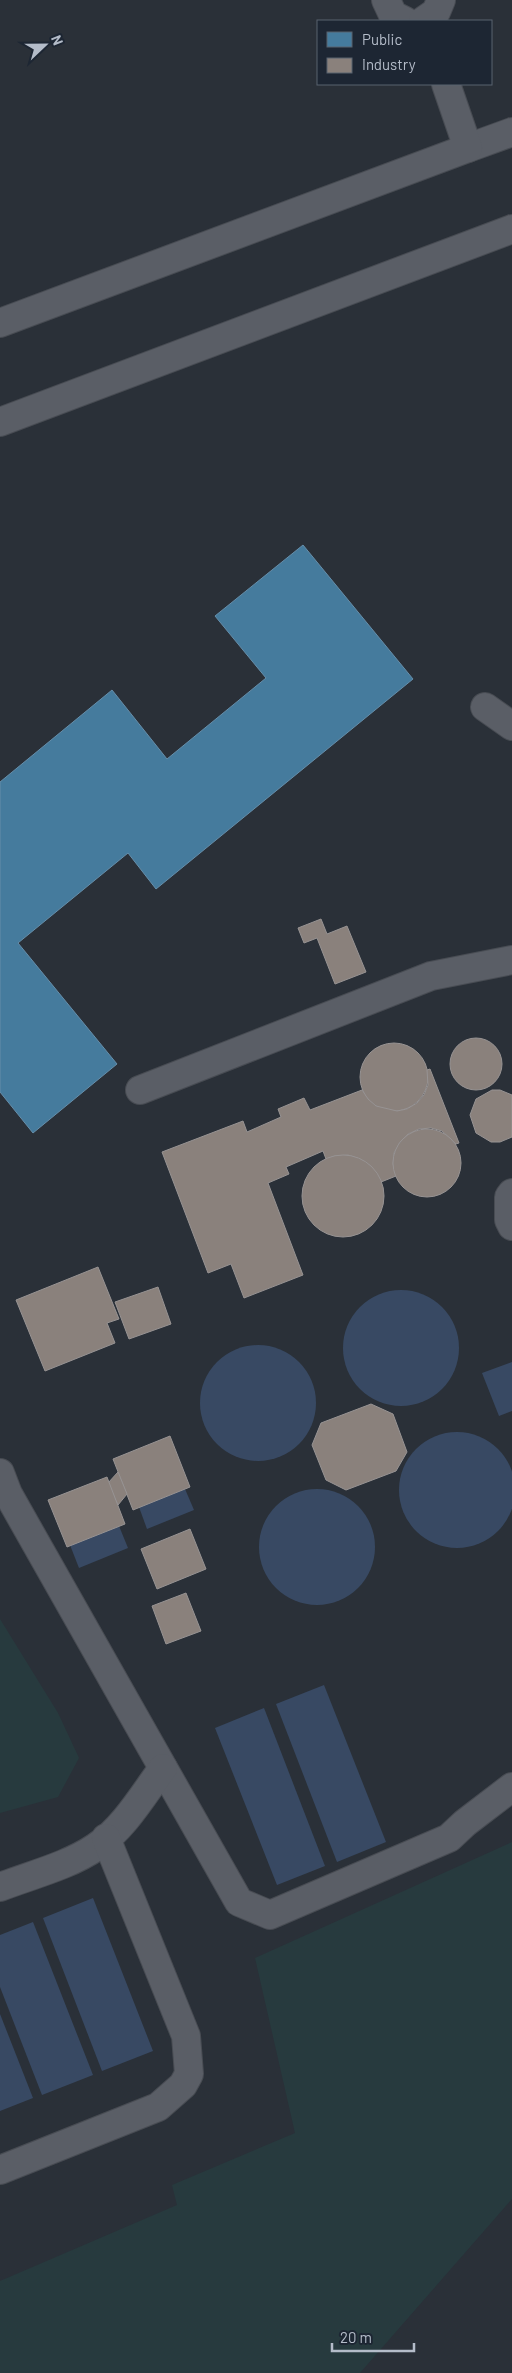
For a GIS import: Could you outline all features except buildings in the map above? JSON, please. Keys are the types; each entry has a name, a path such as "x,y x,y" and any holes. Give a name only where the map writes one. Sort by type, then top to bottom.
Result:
{"street":[{"path":"386,0 393,14 424,17"},
{"path":"446,85 468,148"},
{"path":"0,324 512,132"},
{"path":"0,422 512,230"},
{"path":"484,707 512,726"},
{"path":"140,1090 431,976 512,960"},
{"path":"512,1193 509,1197 509,1220 512,1226"},
{"path":"0,1473 8,1494 239,1902 270,1915 448,1838 512,1787"},
{"path":"0,1886 78,1857 106,1838 120,1825 163,1768"},
{"path":"0,2170 158,2106 183,2085 188,2074 186,2036 106,1838"}],"green space":[{"path":"0,1619 58,1713 79,1758 58,1797 0,1813"},
{"path":"512,1842 512,2199 360,2373 0,2373 0,2281 177,2205 172,2185 295,2133 255,1958"}],"water":[{"path":"401,1290 423,1294 433,1299 442,1307 450,1316 455,1326 459,1348 455,1370 450,1380 442,1389 433,1397 423,1402 401,1406 379,1402 369,1397 360,1389 352,1380 347,1370 343,1348 347,1326 352,1316 360,1307 369,1299 379,1294"},
{"path":"258,1345 280,1349 290,1354 299,1362 307,1371 312,1381 316,1403 312,1425 307,1435 299,1444 290,1452 280,1457 258,1461 236,1457 226,1452 217,1444 209,1435 204,1425 200,1403 204,1381 209,1371 217,1362 226,1354 236,1349"},
{"path":"512,1362 512,1411 499,1416 482,1373"},
{"path":"457,1432 479,1436 498,1449 511,1468 513,1475 513,1505 511,1512 498,1531 479,1544 457,1548 435,1544 416,1531 403,1512 399,1490 403,1468 416,1449 435,1436"},
{"path":"185,1489 194,1510 147,1529 139,1507"},
{"path":"317,1489 339,1493 349,1498 358,1506 366,1515 371,1525 375,1547 371,1569 366,1579 358,1588 349,1596 339,1601 317,1605 295,1601 285,1596 276,1588 268,1579 263,1569 259,1547 263,1525 268,1515 276,1506 285,1498 295,1493"},
{"path":"119,1526 128,1548 79,1568 70,1545"},
{"path":"324,1685 386,1842 337,1862 276,1704"},
{"path":"264,1708 325,1866 277,1885 215,1728"},
{"path":"93,1898 153,2051 102,2071 43,1918"},
{"path":"33,1922 93,2075 42,2095 0,1987 0,1935"},
{"path":"0,2014 33,2098 0,2111"}]}
